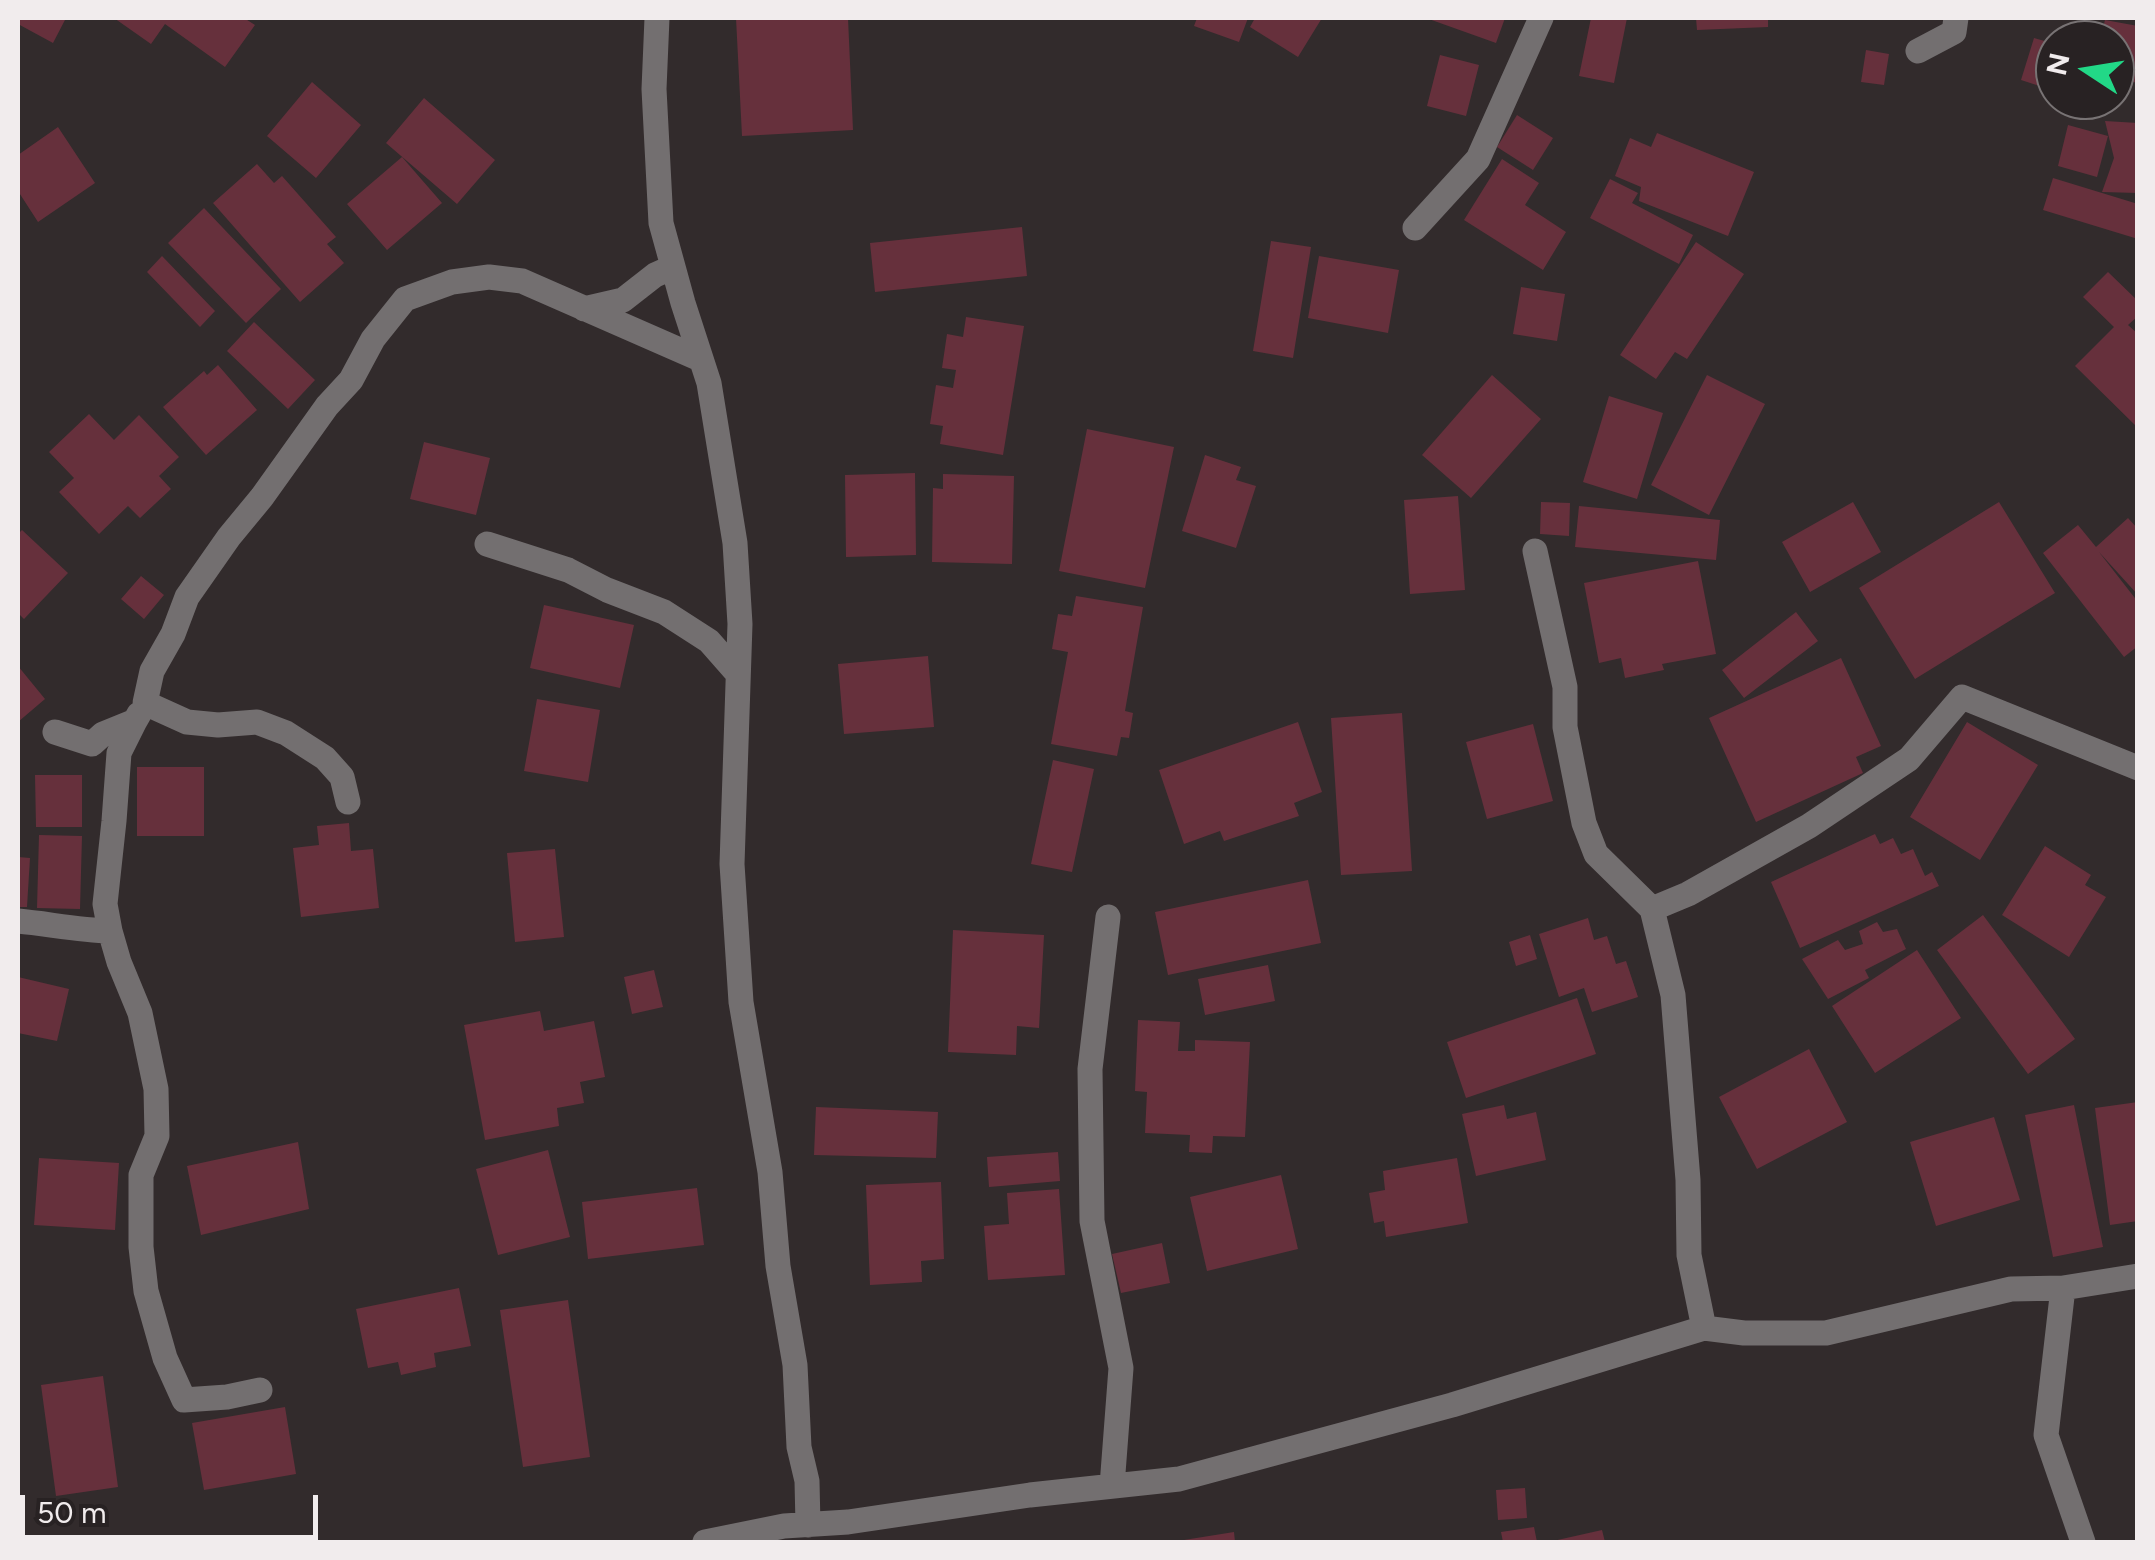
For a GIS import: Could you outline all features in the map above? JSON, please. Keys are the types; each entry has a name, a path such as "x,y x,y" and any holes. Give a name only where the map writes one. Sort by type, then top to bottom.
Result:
{"street":[{"path":"658,18 654,89 662,224 709,383 734,542 740,624 732,864 741,1002 770,1172 778,1266 794,1366 799,1447 807,1481 808,1525"},
{"path":"1415,228 1478,158 1541,18"},
{"path":"1918,51 1954,32 1956,18"},
{"path":"584,309 623,300 655,275 673,267"},
{"path":"260,1390 184,1400 164,1358 146,1291 141,1247 141,1175 157,1136 156,1088 140,1014 119,962 105,904 119,753 140,712 152,671 173,634 187,597 315,421 351,380 373,339 405,298 452,282 489,277 522,280 700,359"},
{"path":"487,544 568,570 664,612 710,641 738,674"},
{"path":"1536,551 1565,687 1565,726 1584,823 1596,854 1652,909 1673,995 1688,1180 1689,1255 1704,1328"},
{"path":"1652,909 1688,894 1808,826 1909,759 1962,697 2138,768"},
{"path":"55,732 92,744 140,712 218,725 257,722 286,733 325,758 342,778 348,802"},
{"path":"1108,917 1090,1070 1092,1221 1122,1368 1112,1486"},
{"path":"18,921 110,931"},
{"path":"705,1542 784,1526 884,1530 1030,1495 1178,1478 1452,1405 1704,1328 1744,1333 1826,1333 2011,1290 2063,1288 2138,1276"},
{"path":"2063,1288 2046,1435 2083,1542"}],"building":[{"path":"18,18 66,18 53,43 18,24"},
{"path":"114,18 244,18 255,25 225,67 165,24 151,44"},
{"path":"736,18 848,18 853,130 742,136"},
{"path":"1197,18 1248,18 1239,42 1194,26"},
{"path":"1255,18 1322,18 1298,57 1250,27"},
{"path":"1426,18 1505,18 1496,43"},
{"path":"1591,18 1627,18 1614,83 1579,76"},
{"path":"1696,18 1768,18 1768,27 1697,30"},
{"path":"2135,25 2138,26 2138,83 2135,82"},
{"path":"2034,38 2035,38 2035,85 2021,80"},
{"path":"1866,50 1889,54 1884,85 1861,82"},
{"path":"1440,55 1479,65 1466,116 1427,106"},
{"path":"312,82 361,125 316,178 267,136"},
{"path":"424,98 495,160 457,204 386,143"},
{"path":"1517,115 1553,138 1533,170 1497,147"},
{"path":"2105,121 2138,123 2138,193 2102,192 2114,158"},
{"path":"2068,125 2108,136 2097,177 2058,166"},
{"path":"58,127 95,183 38,222 18,191 18,155"},
{"path":"1657,133 1754,172 1728,236 1639,201 1641,187 1615,176 1630,138 1651,147"},
{"path":"402,157 442,203 387,250 347,204"},
{"path":"1502,159 1539,183 1525,205 1566,232 1543,270 1464,220"},
{"path":"257,164 274,183 282,176 336,237 327,244 344,263 300,302 213,203"},
{"path":"2053,178 2138,204 2138,239 2043,210"},
{"path":"1610,179 1638,193 1632,203 1693,235 1679,264 1590,218"},
{"path":"204,208 281,289 246,323 168,243"},
{"path":"1022,227 1027,276 875,292 870,243"},
{"path":"1271,241 1311,247 1293,358 1253,351"},
{"path":"1696,242 1744,274 1687,359 1675,352 1656,379 1620,355"},
{"path":"162,256 215,311 200,327 147,272"},
{"path":"1319,256 1399,270 1388,333 1308,318"},
{"path":"2108,272 2138,301 2138,316 2128,325 2138,334 2138,428 2075,366 2114,327 2083,297"},
{"path":"1521,287 1565,294 1557,341 1513,334"},
{"path":"966,317 1024,326 1003,455 940,444 943,426 930,424 936,385 953,388 956,370 942,368 947,334 963,337"},
{"path":"254,322 315,380 288,409 227,351"},
{"path":"218,365 257,410 206,455 163,407 204,371 207,375"},
{"path":"1492,375 1541,419 1471,498 1422,455"},
{"path":"1707,375 1765,404 1709,515 1651,485"},
{"path":"1609,396 1663,413 1637,499 1583,482"},
{"path":"89,414 114,440 139,415 179,457 159,476 171,489 140,518 128,506 99,534 59,492 74,478 49,452"},
{"path":"1087,429 1174,447 1145,588 1059,571"},
{"path":"424,442 490,458 476,515 410,499"},
{"path":"1205,455 1241,467 1236,480 1256,486 1236,548 1182,531"},
{"path":"915,473 916,555 846,557 845,475"},
{"path":"943,474 1014,476 1012,564 932,562 933,488 943,489"},
{"path":"1458,496 1465,590 1410,594 1404,500"},
{"path":"1541,502 1570,503 1569,536 1540,534"},
{"path":"1853,502 1881,552 1810,592 1782,542"},
{"path":"1999,502 2055,593 1915,679 1859,588"},
{"path":"1579,506 1720,520 1716,560 1575,547"},
{"path":"2128,518 2138,529 2138,595 2099,552 2138,602 2138,646 2124,657 2043,553 2078,525 2096,547"},
{"path":"22,530 68,573 24,619 18,613 18,534"},
{"path":"1698,561 1716,654 1662,664 1664,670 1625,678 1621,658 1599,663 1584,583"},
{"path":"141,576 164,595 144,619 121,599"},
{"path":"1076,596 1143,607 1125,711 1133,713 1129,738 1121,737 1117,756 1051,744 1068,652 1052,649 1058,614 1072,616"},
{"path":"544,605 634,625 620,688 530,668"},
{"path":"1796,612 1818,641 1744,698 1722,670"},
{"path":"928,656 934,727 844,734 838,664"},
{"path":"1841,658 1881,746 1856,757 1863,773 1756,822 1709,718"},
{"path":"18,666 45,699 18,722"},
{"path":"537,699 600,710 588,782 524,771"},
{"path":"1402,713 1412,871 1341,875 1331,718"},
{"path":"1298,722 1322,792 1294,803 1299,816 1224,841 1220,831 1184,844 1159,770"},
{"path":"1967,722 2038,765 1980,860 1910,817"},
{"path":"1533,724 1553,801 1487,819 1466,742"},
{"path":"1053,760 1094,769 1072,872 1031,864"},
{"path":"137,767 204,767 204,836 137,836"},
{"path":"35,775 82,775 82,827 36,827"},
{"path":"349,823 351,851 373,849 379,908 301,917 293,848 319,845 317,826"},
{"path":"1875,834 1880,844 1893,838 1901,854 1913,849 1925,876 1932,872 1939,886 1800,948 1771,882"},
{"path":"39,835 82,836 80,909 37,908"},
{"path":"2045,846 2091,875 2085,885 2106,897 2069,957 2002,915"},
{"path":"555,849 564,937 515,942 507,853"},
{"path":"18,857 30,858 27,907 18,907"},
{"path":"1308,880 1321,943 1168,975 1155,912"},
{"path":"1983,915 2075,1039 2028,1074 1937,950"},
{"path":"1588,918 1594,940 1607,936 1616,964 1626,961 1638,997 1592,1012 1584,988 1559,997 1539,934"},
{"path":"1877,922 1883,932 1897,929 1906,949 1865,970 1869,978 1828,999 1802,959 1838,940 1845,950 1863,944 1859,931"},
{"path":"953,930 1044,935 1039,1028 1017,1026 1016,1055 948,1052"},
{"path":"1530,935 1537,959 1516,966 1509,942"},
{"path":"1917,950 1961,1018 1875,1073 1832,1006"},
{"path":"1268,965 1275,1001 1205,1015 1198,979"},
{"path":"654,970 663,1007 632,1014 624,977"},
{"path":"18,977 69,989 57,1041 18,1033"},
{"path":"1577,998 1596,1054 1466,1098 1447,1042"},
{"path":"540,1011 544,1031 594,1021 605,1077 580,1082 584,1103 557,1108 559,1126 485,1140 464,1025"},
{"path":"1138,1020 1180,1022 1178,1051 1195,1051 1195,1040 1250,1042 1245,1137 1213,1136 1212,1153 1189,1152 1190,1135 1145,1133 1147,1092 1135,1091"},
{"path":"1809,1049 1847,1122 1757,1169 1719,1097"},
{"path":"2138,1102 2138,1221 2110,1225 2095,1108"},
{"path":"1504,1105 1507,1119 1536,1112 1546,1160 1476,1176 1462,1114"},
{"path":"2074,1105 2103,1247 2053,1257 2025,1115"},
{"path":"816,1107 938,1112 936,1158 814,1155"},
{"path":"1994,1117 2020,1200 1936,1226 1910,1142"},
{"path":"298,1142 309,1209 201,1235 187,1166"},
{"path":"548,1150 570,1237 498,1255 476,1169"},
{"path":"1058,1152 1060,1181 989,1187 987,1157"},
{"path":"39,1158 119,1163 115,1230 34,1225"},
{"path":"1457,1158 1468,1223 1386,1237 1384,1221 1374,1223 1369,1193 1385,1190 1383,1171"},
{"path":"1281,1175 1298,1249 1207,1271 1190,1197"},
{"path":"941,1182 944,1259 921,1261 922,1282 870,1285 866,1185"},
{"path":"697,1188 704,1245 588,1259 582,1202"},
{"path":"1059,1189 1065,1275 988,1280 984,1226 1009,1224 1007,1193"},
{"path":"1162,1243 1170,1283 1121,1293 1112,1254"},
{"path":"459,1288 471,1346 434,1353 436,1367 401,1375 398,1362 368,1368 356,1309"},
{"path":"568,1300 590,1457 523,1467 500,1310"},
{"path":"103,1376 118,1487 56,1496 41,1385"},
{"path":"285,1407 296,1474 204,1490 192,1423"},
{"path":"1525,1488 1527,1518 1498,1520 1496,1490"},
{"path":"1534,1527 1537,1542 1503,1542 1501,1532"},
{"path":"1602,1530 1605,1542 1553,1542 1553,1541"},
{"path":"1234,1532 1235,1542 1184,1542 1184,1540"}]}
